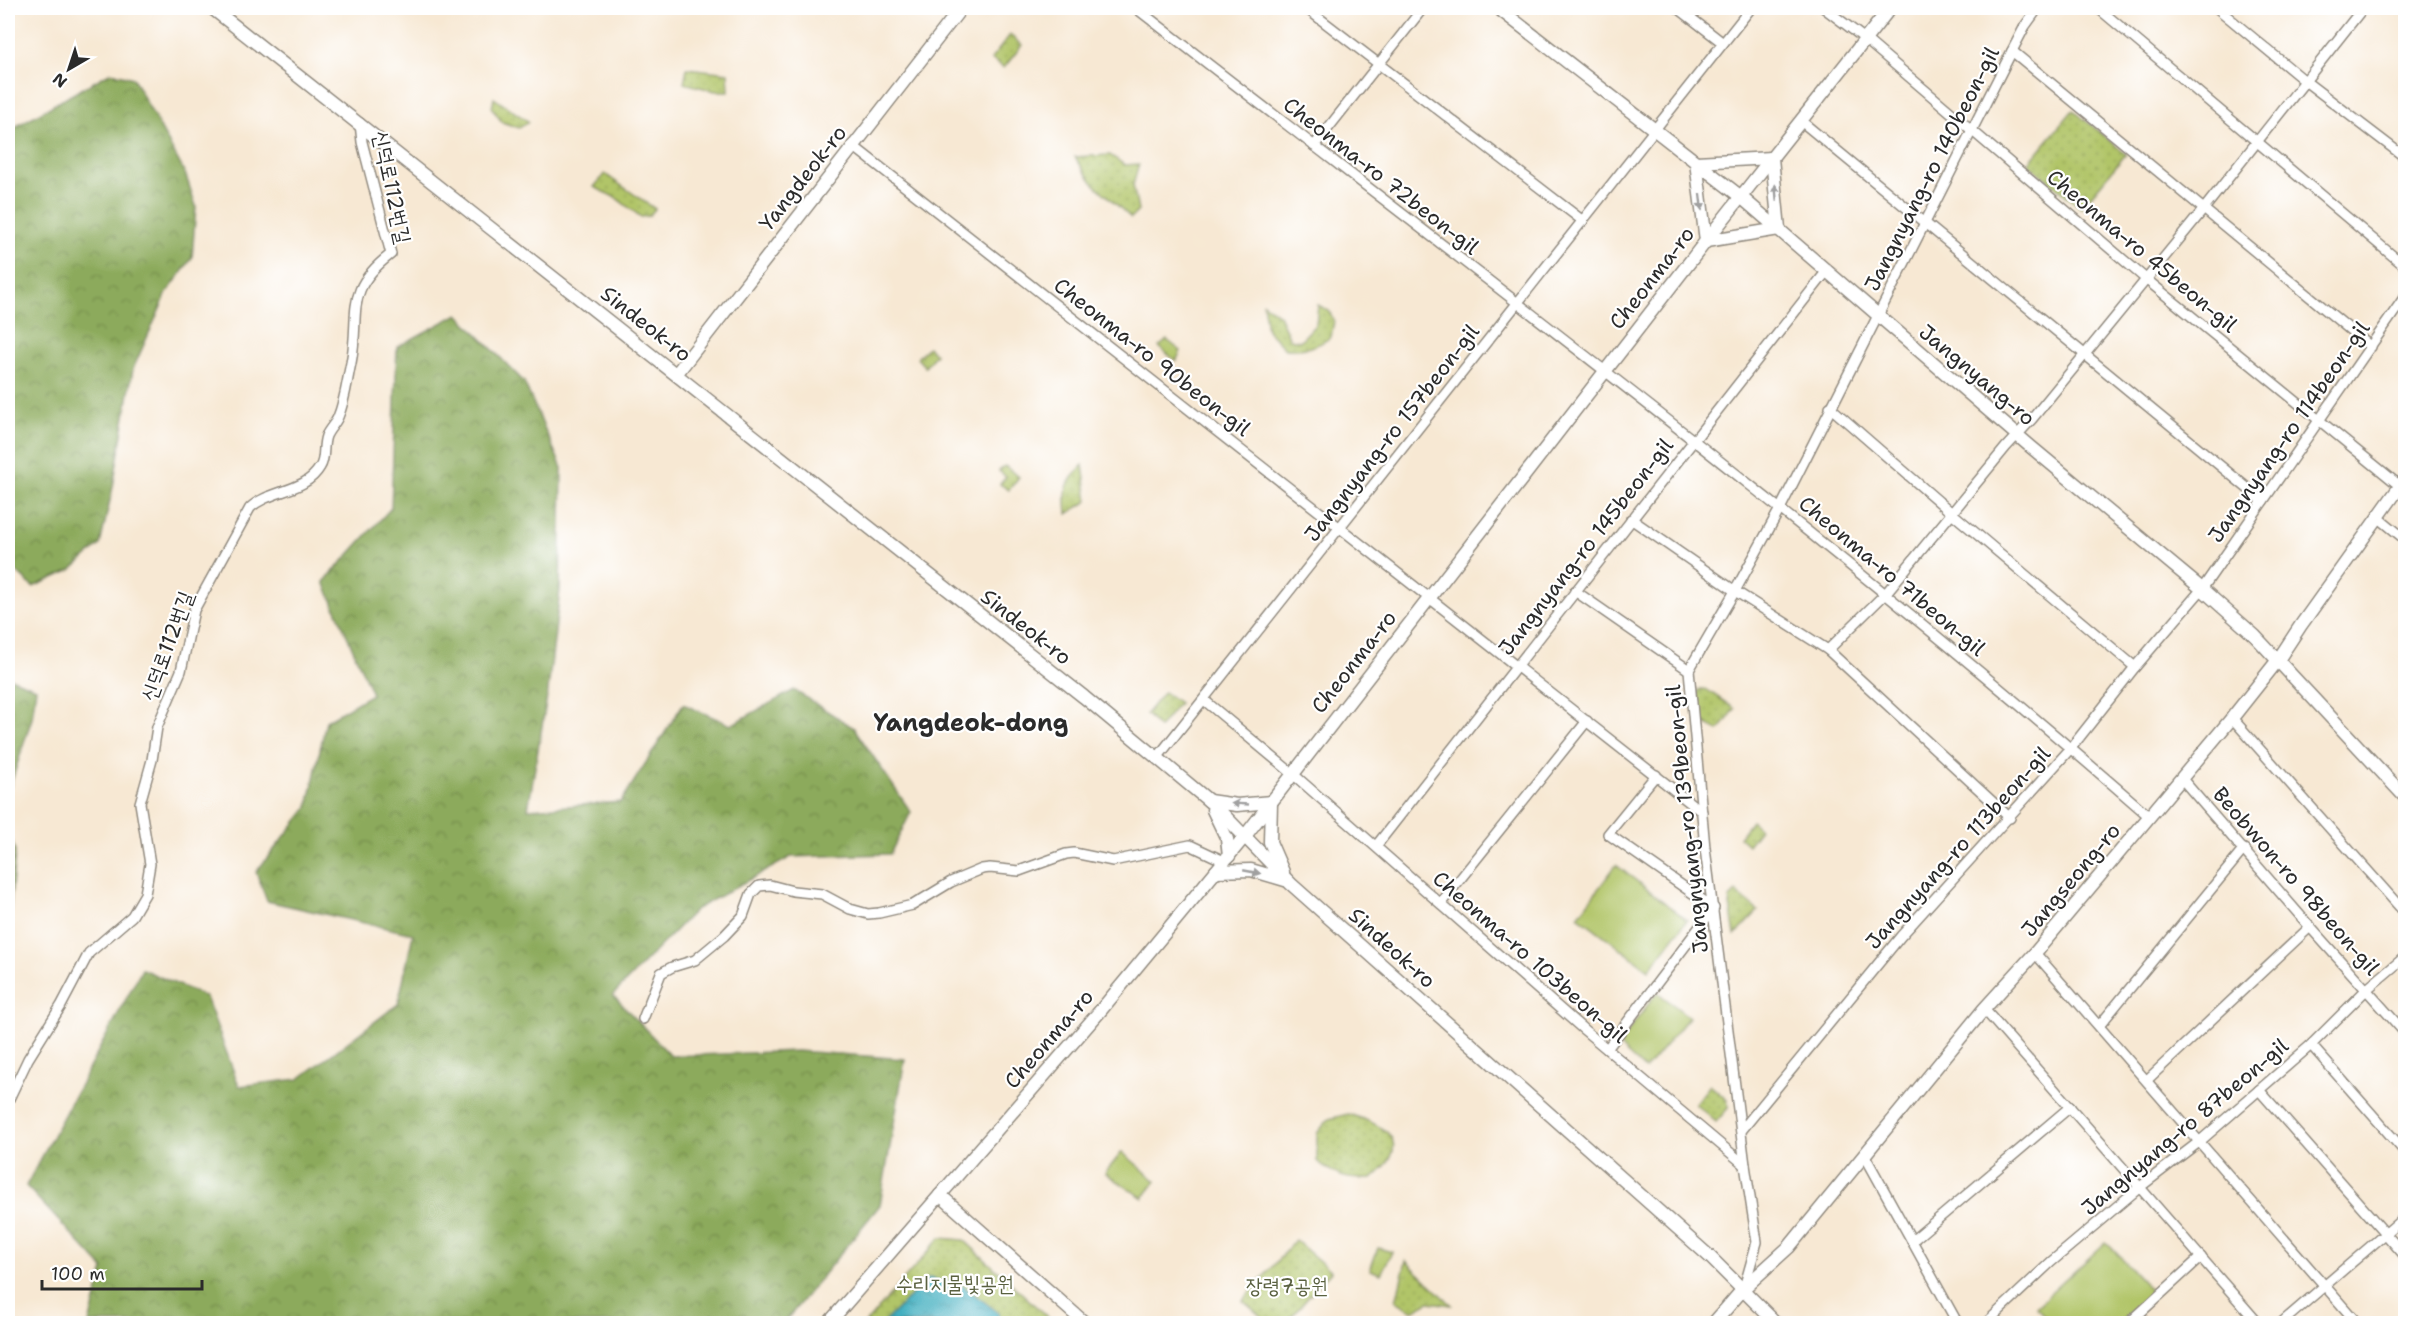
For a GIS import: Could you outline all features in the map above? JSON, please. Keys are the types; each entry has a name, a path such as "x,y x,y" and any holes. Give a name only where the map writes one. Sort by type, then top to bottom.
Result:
{"street":[{"name":"Sindeok-ro","path":"212,8 1084,697 1157,758 1208,801 1288,881 1744,1288 1777,1323"},
{"name":"Yangdeok-ro","path":"677,374 852,145 962,8"},
{"name":"Cheonma-ro 72beon-gil","path":"1136,8 1604,372"},
{"path":"1306,8 1583,221"},
{"path":"1314,146 1423,8"},
{"name":"Jangnyang-ro","path":"1498,8 1741,197 2018,436 2202,589 2255,636 2406,798"},
{"path":"1678,8 1723,43"},
{"name":"Jangnyang-ro 157beon-gil","path":"1157,758 1751,8"},
{"name":"Cheonma-ro 45beon-gil","path":"1824,8 1865,39 1971,132 2320,422 2403,482"},
{"name":"Cheonma-ro","path":"828,1323 1101,1010 1245,836 1706,241 1890,8"},
{"name":"Jangnyang-ro 140beon-gil","path":"1878,316 2012,51 2025,26 2038,8"},
{"path":"2098,8 2406,267"},
{"path":"2217,8 2305,81 2406,158"},
{"path":"1827,650 1886,593 1953,514 2147,280 2363,8"},
{"path":"2012,51 2370,347"},
{"path":"1801,121 2263,501"},
{"name":"신덕로112번길","path":"8,1101 28,1059 61,1006 89,953 132,915 145,894 150,864 140,813 141,794 152,760 157,727 183,665 194,610 250,508 261,500 304,482 316,473 323,460 325,440 338,416 351,363 356,296 370,273 392,254 362,142 360,123"},
{"name":"Cheonma-ro 90beon-gil","path":"852,145 1702,812"},
{"path":"1772,158 1779,229 1706,241 1696,162 1772,158"},
{"name":"Jangnyang-ro 145beon-gil","path":"1376,846 1826,272"},
{"name":"Jangnyang-ro 114beon-gil","path":"2202,589 2406,295"},
{"name":"Jangnyang-ro 139beon-gil","path":"1744,1288 1757,1242 1745,1165 1702,812 1689,670 1781,507 1878,316"},
{"name":"Cheonma-ro 71beon-gil","path":"1604,372 1781,507 2071,748 2150,817"},
{"path":"1830,407 2135,667"},
{"name":"Jangseong-ro","path":"1713,1323 1744,1288 1789,1247 1984,1009 2035,953 2182,779 2278,660 2403,482"},
{"path":"2378,517 2406,540"},
{"path":"1632,519 1735,591 1827,650 2010,818"},
{"name":"Jangnyang-ro 113beon-gil","path":"1741,1131 1901,936 2071,748 2135,667 2202,589"},
{"path":"1575,591 1689,670"},
{"name":"Cheonma-ro 103beon-gil","path":"1204,700 1293,774 1607,1049 1745,1165"},
{"path":"2232,718 2406,914"},
{"path":"1441,903 1587,721"},
{"path":"1607,1049 1714,908 1608,834 1656,775"},
{"name":"Beobwon-ro 98beon-gil","path":"2182,779 2406,1034"},
{"path":"1208,801 1236,805 1271,802 1270,842 1288,881"},
{"path":"1208,801 1227,839 1223,863"},
{"path":"643,1019 661,973 695,960 724,936 743,916 751,894 759,886 770,885 793,891 822,894 850,909 868,914 879,914 913,905 951,882 982,869 1019,871 1074,853 1113,861 1190,845 1223,863 1288,881"},
{"path":"2099,1026 2244,849"},
{"path":"2147,1080 2310,927"},
{"path":"2035,953 2358,1323"},
{"name":"Jangnyang-ro 87beon-gil","path":"1985,1323 2140,1187 2199,1142 2311,1046 2367,989 2406,956"},
{"path":"1984,1009 2259,1323"},
{"path":"2311,1046 2406,1153"},
{"path":"2259,1090 2406,1257"},
{"path":"1912,1241 2070,1107"},
{"path":"1865,1156 1958,1323"},
{"path":"940,1195 1086,1323"},
{"path":"2280,1323 2406,1216"},
{"path":"2128,1323 2201,1257"}],"green space":[{"path":"1010,35 1022,45 1004,68 991,59"},
{"path":"687,68 728,73 729,91 715,91 684,83"},
{"path":"111,72 133,78 185,173 196,206 192,258 167,293 133,369 113,487 100,545 71,570 33,587 8,564 8,131"},
{"path":"494,98 529,122 519,128 502,122 492,108"},
{"path":"2073,110 2126,154 2081,208 2028,164"},
{"path":"1110,155 1125,165 1139,164 1133,185 1138,211 1131,218 1092,182 1075,157"},
{"path":"605,174 655,209 649,216 641,217 616,198 594,187"},
{"path":"1263,303 1279,315 1290,339 1300,341 1316,324 1318,305 1329,311 1334,321 1331,337 1309,348 1285,349 1267,330"},
{"path":"458,314 524,382 562,468 560,590 548,691 528,809 621,802 683,704 731,725 794,690 854,728 911,812 890,854 791,857 696,909 613,995 671,1056 797,1051 905,1059 880,1205 784,1323 89,1323 104,1269 26,1186 142,969 206,997 239,1086 299,1079 398,1004 413,934 267,901 256,872 308,807 326,721 372,694 324,582 391,508 397,347"},
{"path":"1167,340 1181,351 1176,361 1159,347"},
{"path":"928,347 936,354 925,367 917,358"},
{"path":"1083,465 1088,501 1067,514 1067,487 1072,477"},
{"path":"1005,466 1019,477 1009,490 1000,484 1006,477 999,471"},
{"path":"8,677 36,688 32,718 8,793"},
{"path":"1706,689 1735,709 1719,731 1703,722 1697,691"},
{"path":"1164,692 1179,703 1159,728 1146,714"},
{"path":"1751,821 1760,829 1748,845 1739,837"},
{"path":"8,826 15,852 8,933"},
{"path":"1616,865 1687,920 1649,970 1578,916"},
{"path":"1736,892 1758,911 1735,935 1729,899"},
{"path":"1657,992 1689,1017 1645,1070 1618,1045"},
{"path":"1710,1085 1727,1100 1729,1107 1716,1122 1695,1104"},
{"path":"1348,1114 1385,1130 1394,1146 1392,1155 1385,1166 1372,1179 1342,1176 1330,1171 1317,1161 1317,1133 1329,1119"},
{"path":"1122,1152 1156,1181 1143,1198 1105,1173"},
{"name":"수리지물빛공원","path":"940,1238 964,1240 1055,1324 865,1324"},
{"name":"장령7공원","path":"1295,1240 1331,1271 1286,1323 1269,1323 1243,1301"},
{"path":"2106,1242 2153,1292 2119,1323 2051,1323 2036,1307"},
{"path":"1378,1248 1392,1252 1381,1274 1370,1270"},
{"path":"1406,1261 1452,1305 1429,1302 1413,1311 1396,1301"}],"water":[{"path":"929,1278 963,1286 999,1313 998,1323 883,1323"}],"district":[{"name":"Yangdeok-dong","path":"971,723"}]}
